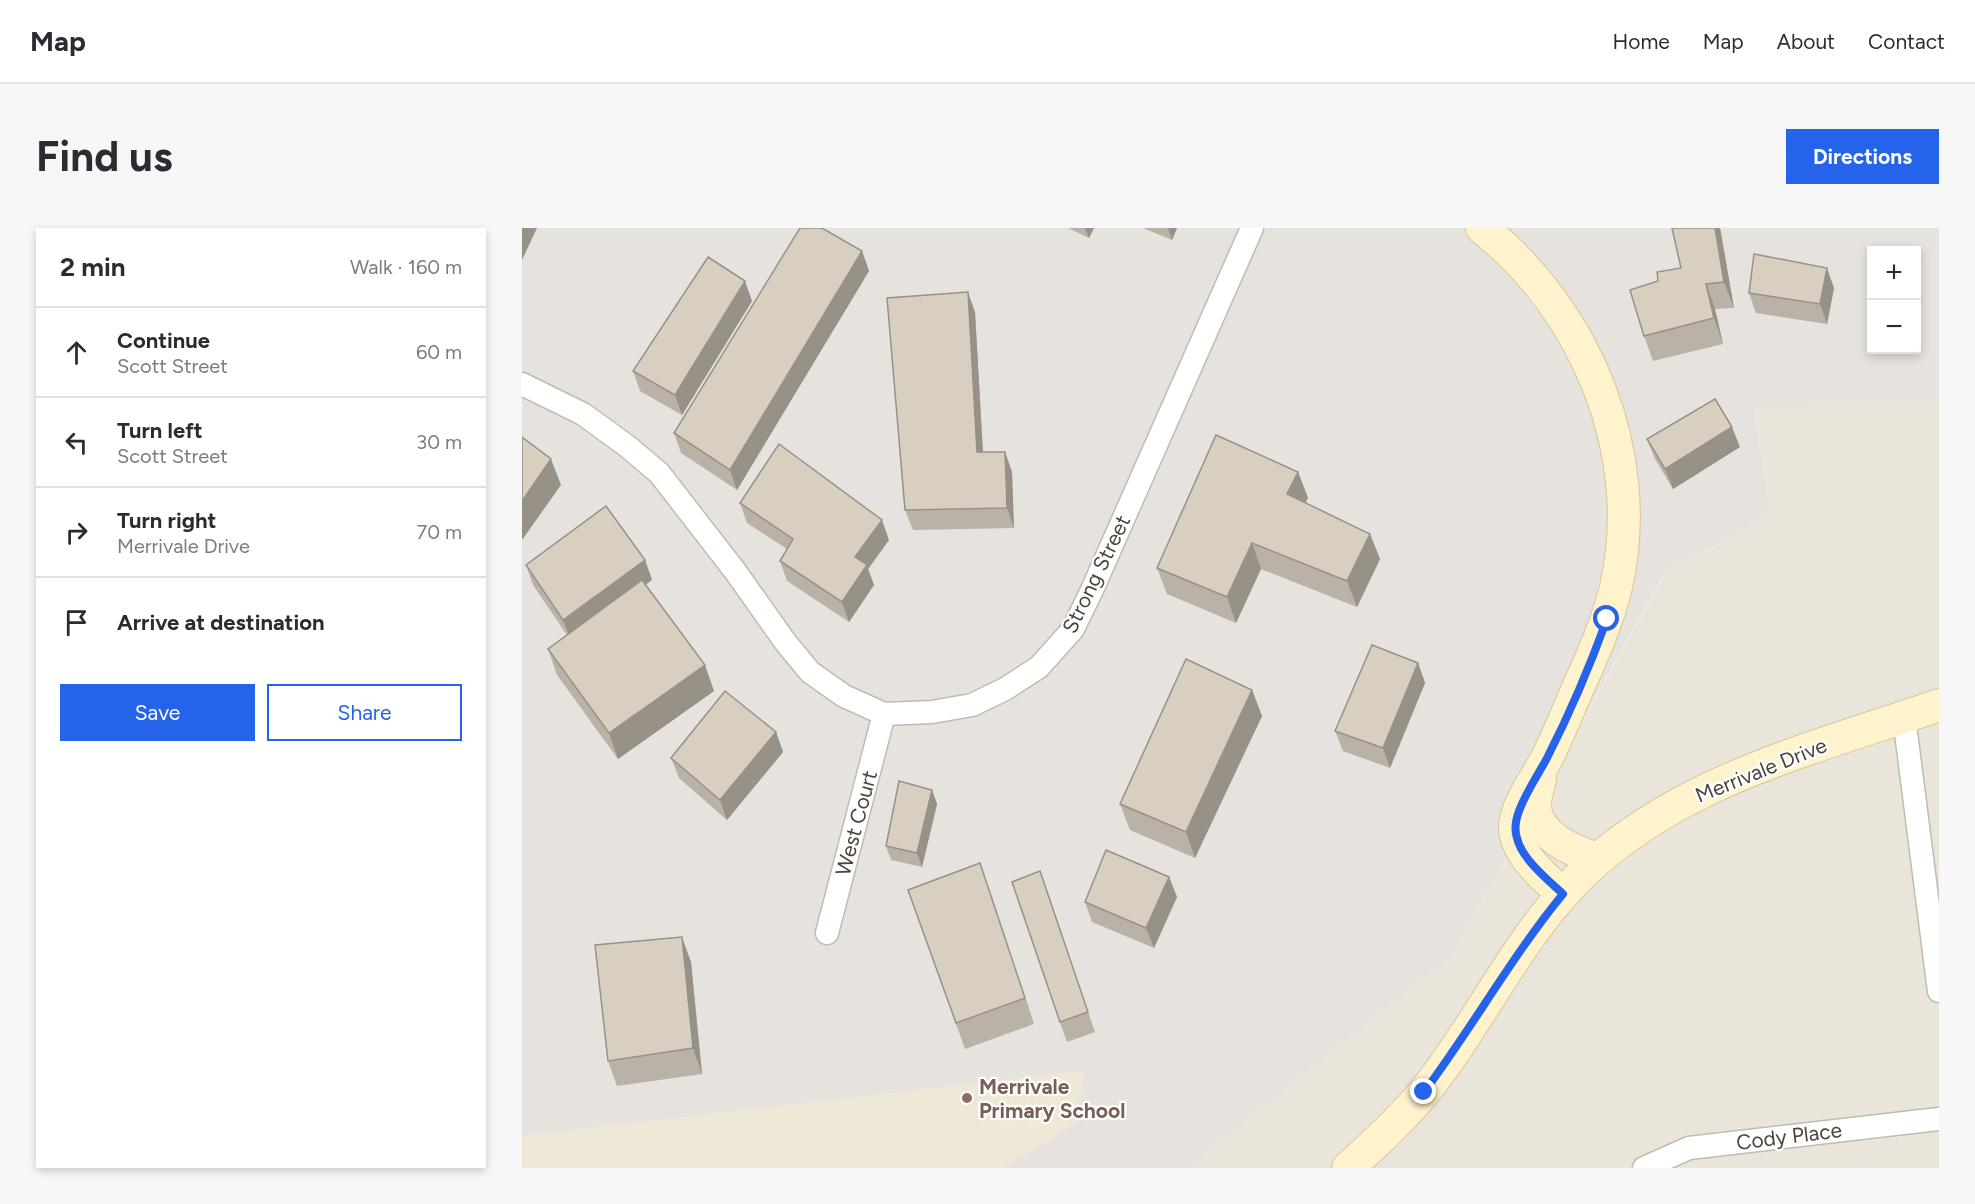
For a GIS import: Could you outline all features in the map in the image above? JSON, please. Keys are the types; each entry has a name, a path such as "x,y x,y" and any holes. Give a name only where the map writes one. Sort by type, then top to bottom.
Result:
{"street":[{"name":"Strong Street","path":"522,384 583,414 659,473 735,571 786,643 810,672 843,696 884,714 932,712 972,705 1005,689 1039,668 1073,629 1252,228"},
{"path":"1482,228 1503,244 1529,272 1556,306 1575,336 1603,396 1614,436 1620,472 1623,508 1622,549 1616,586 1607,619 1548,756 1520,807 1515,824 1519,844 1538,870 1563,894"},
{"name":"Merrivale Drive","path":"1348,1168 1396,1124 1424,1092 1451,1057 1530,936 1563,894 1599,859 1659,814 1748,770 1939,705"},
{"name":"West Court","path":"827,933 884,714"},
{"path":"1904,717 1939,992"},
{"path":"1548,756 1536,793 1535,806 1539,820 1557,840 1579,852 1599,859"},
{"name":"Cody Place","path":"1644,1168 1689,1148 1939,1119"}],"shaded area":[{"path":"522,228 1939,228 1939,399 1753,410 1771,515 1664,574 1450,958 1188,1168 1002,1168 1074,1124 1085,1071 522,1136"},
{"path":"1939,399 1939,1168 1188,1168 1450,958 1665,574 1771,515 1752,410"},
{"name":"Merrivale Primary School","path":"1085,1071 1074,1124 1002,1168 522,1168 522,1136"}],"building":[{"path":"800,228 822,228 862,251 730,470 674,433"},
{"path":"1672,228 1715,228 1724,282 1706,284 1714,318 1644,336 1630,290 1658,281 1657,272 1681,268"},
{"path":"1754,254 1827,268 1820,304 1749,293"},
{"path":"708,257 745,281 675,395 633,371"},
{"path":"968,292 977,452 1005,452 1007,508 905,510 887,298"},
{"path":"1715,399 1732,427 1665,469 1647,439"},
{"path":"1216,435 1298,472 1287,494 1370,534 1347,581 1252,543 1227,597 1157,568"},
{"path":"522,437 551,459 522,501"},
{"path":"779,444 882,520 855,557 867,565 842,602 780,561 793,539 740,503"},
{"path":"606,506 645,560 563,620 526,565"},
{"path":"642,580 705,665 609,733 548,649"},
{"path":"1372,645 1418,663 1383,748 1335,731"},
{"path":"1186,659 1252,690 1186,832 1120,804"},
{"path":"725,691 776,732 720,800 671,758"},
{"path":"899,781 932,790 917,853 886,846"},
{"path":"1106,850 1169,877 1146,928 1085,902"},
{"path":"980,863 1025,998 956,1023 908,890"},
{"path":"1040,871 1088,1012 1060,1022 1012,882"},
{"path":"682,937 693,1048 608,1061 595,945"}],"place":[{"name":"Merrivale Primary School","path":"967,1098"}],"route":[{"path":"1424,1092 1451,1057 1530,936 1563,894 1538,870 1519,844 1515,824 1520,807 1548,756 1607,619"}]}
